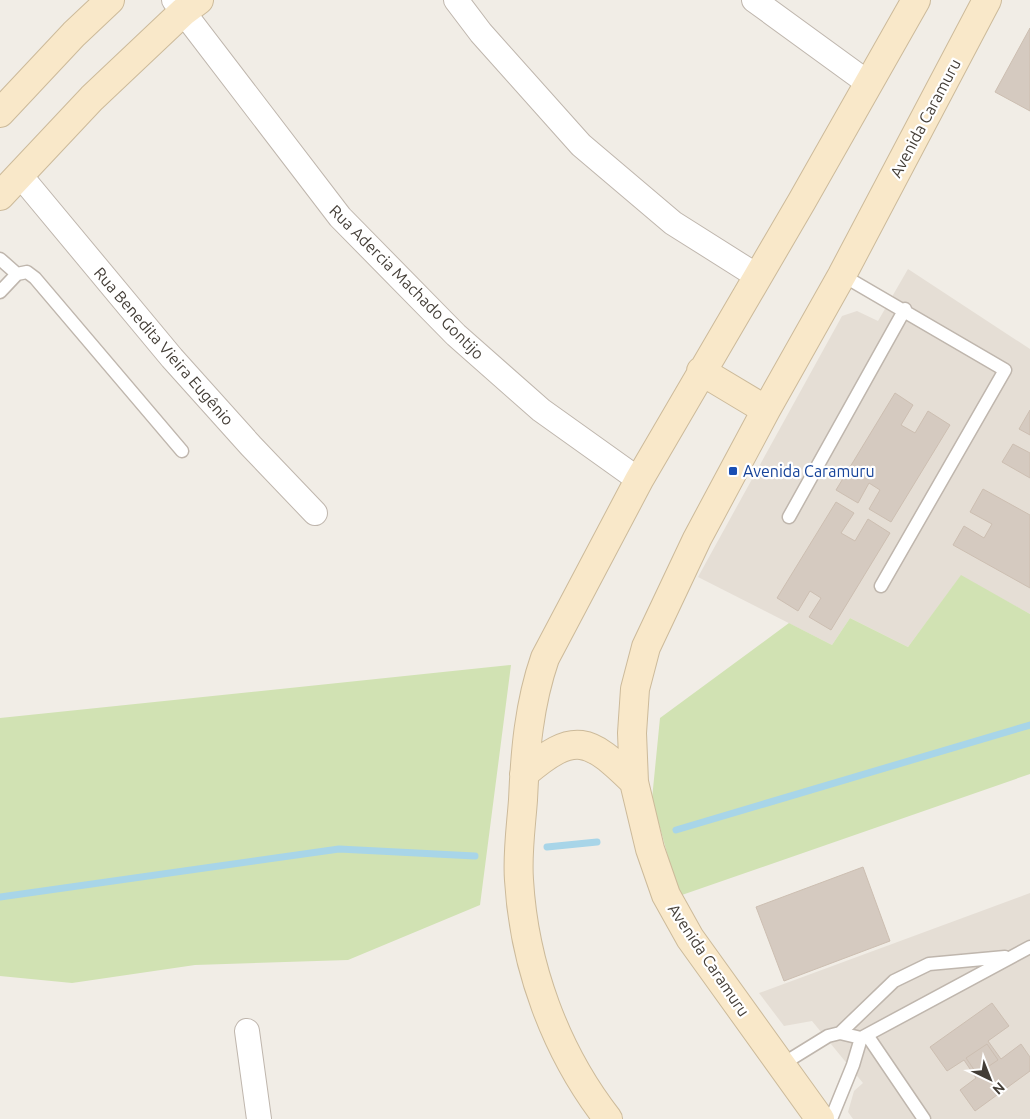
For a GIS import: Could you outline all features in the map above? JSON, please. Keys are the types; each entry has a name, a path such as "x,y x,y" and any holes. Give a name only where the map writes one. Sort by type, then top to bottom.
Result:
{"main road":[{"path":"1,109 110,0"},
{"path":"608,1119 568,1055 541,999 527,939 519,880 524,774 535,687 545,658 640,480 916,0"},
{"name":"Avenida Caramuru","path":"820,1119 690,938 666,896 650,849 634,782 632,733 635,689 646,647 697,539 766,410 842,275 987,0"},
{"path":"0,196 92,98 185,4"},
{"path":"701,371 766,410"},
{"path":"524,774 548,754 565,747 590,746 607,755 634,782"}],"street":[{"path":"456,0 481,33 582,144 673,223 757,276"},
{"path":"754,0 868,83"},
{"name":"Rua Adercia Machado Gontijo","path":"185,4 340,217 456,335 541,410 640,480"},
{"name":"Rua Benedita Vieira Eugênio","path":"19,174 172,358 251,446 316,513"},
{"path":"246,1031 259,1119"}],"lane":[{"path":"0,259 17,274"},
{"path":"0,292 17,274 28,272 35,278 182,451"},
{"path":"842,275 905,309 1005,370 881,586"},
{"path":"789,517 905,309"},
{"path":"781,1065 828,1036 840,1033 864,1037 1030,947"},
{"path":"840,1033 894,981 929,964 1013,956"},
{"path":"831,1119 864,1037"},
{"path":"864,1037 924,1119"}],"shaded area":[{"path":"908,269 1030,349 1030,614 961,576 908,647 850,618 832,645 698,577 842,316 857,311 878,321"},
{"path":"1030,893 1030,1119 853,1119 848,1112 854,1091 863,1083 812,1021 784,1026 759,993"}],"green space":[{"path":"961,575 1030,614 1030,774 679,896 652,799 660,718 789,623 832,645 850,618 908,647"},
{"path":"511,665 480,905 348,960 195,965 72,983 0,976 0,718"}],"building":[{"path":"1030,28 1030,111 995,92"},
{"path":"895,393 913,405 901,425 915,433 928,411 950,425 891,522 869,509 880,490 869,483 858,503 836,490"},
{"path":"1030,410 1030,435 1019,429"},
{"path":"1013,444 1030,453 1030,478 1002,462"},
{"path":"983,489 1030,515 1030,588 953,545 964,526 984,538 992,524 970,512"},
{"path":"836,502 854,513 841,533 855,541 868,519 890,533 831,630 809,617 821,598 810,591 798,611 777,598"},
{"path":"863,867 890,941 784,981 756,907"},
{"path":"992,1003 1009,1026 988,1041 1001,1059 1021,1044 1030,1057 1030,1071 975,1111 960,1090 976,1078 964,1060 947,1071 930,1047"},
{"path":"987,1044 998,1060 977,1074 966,1058"}],"waterway":[{"path":"676,830 1030,725"},
{"path":"547,847 597,842"},
{"path":"0,897 339,849 475,856"}],"place":[{"name":"Avenida Caramuru","path":"733,471"}]}
